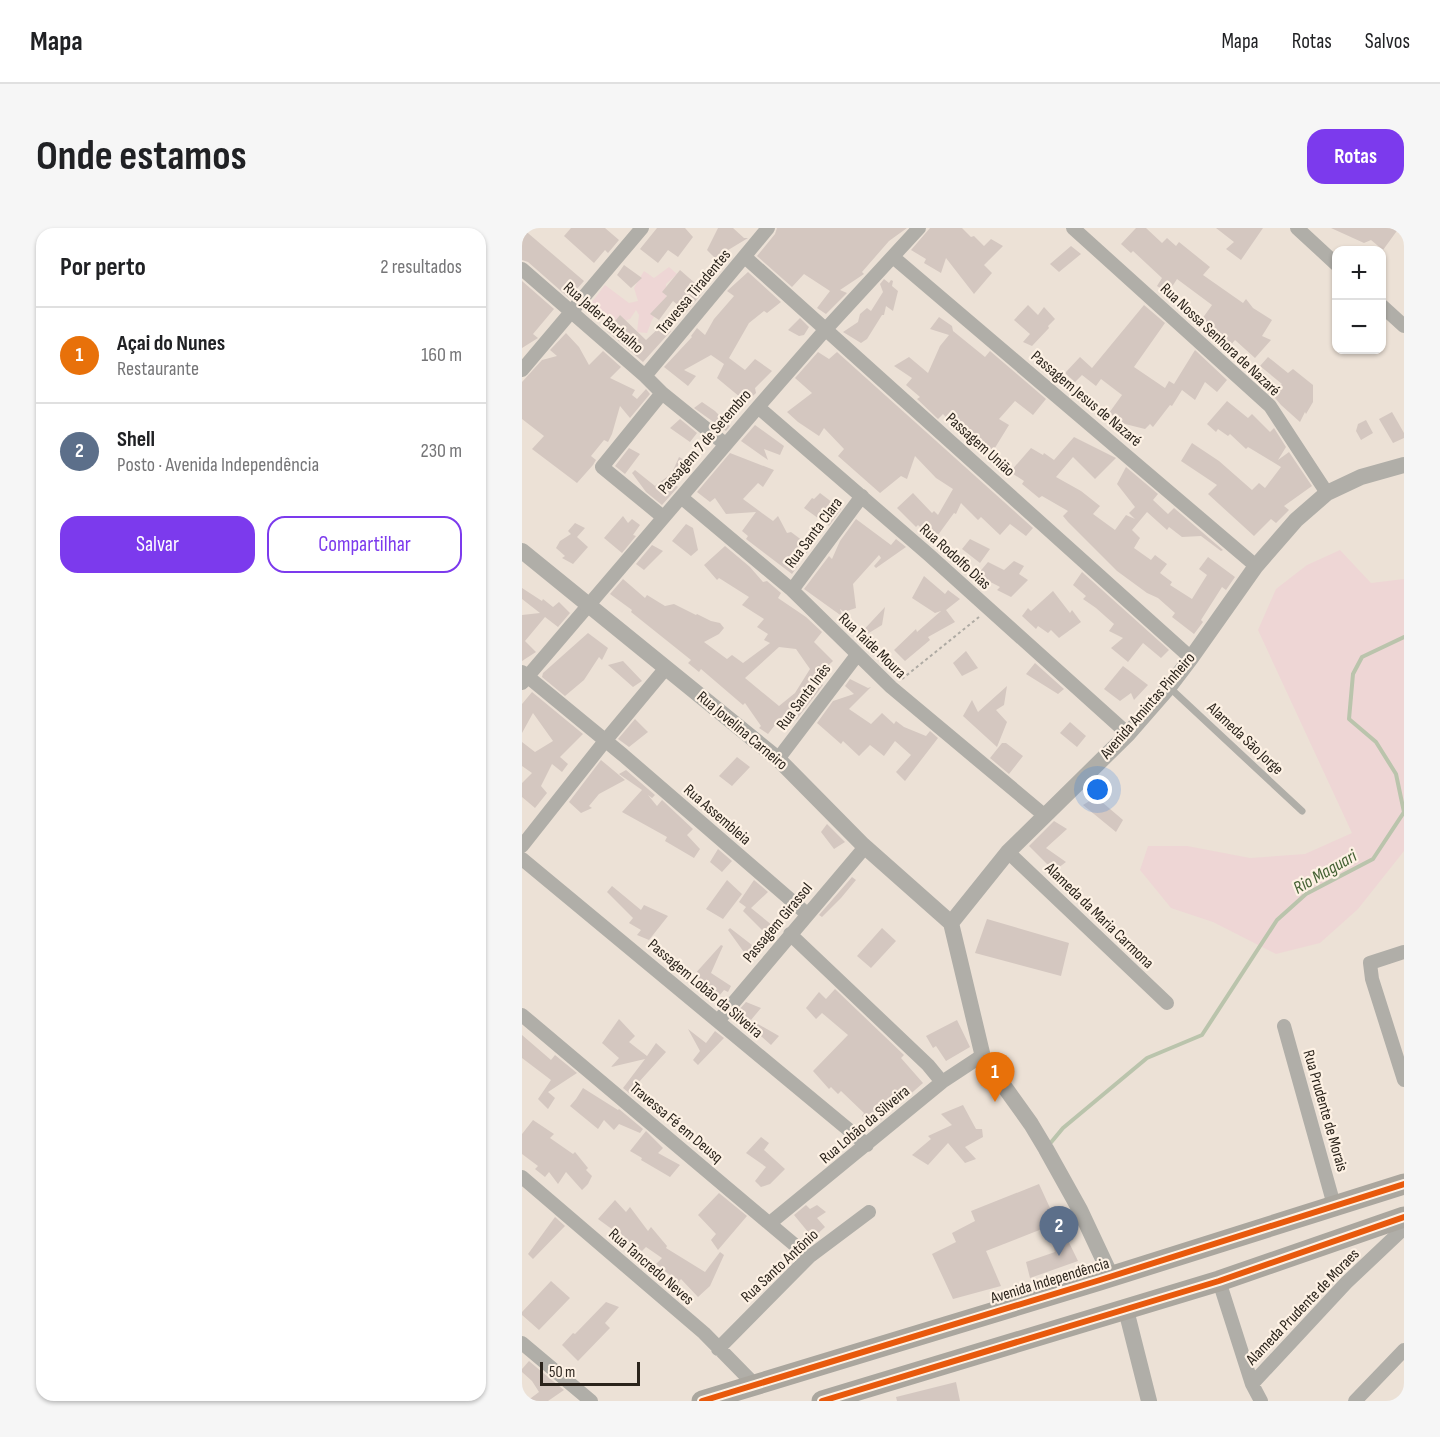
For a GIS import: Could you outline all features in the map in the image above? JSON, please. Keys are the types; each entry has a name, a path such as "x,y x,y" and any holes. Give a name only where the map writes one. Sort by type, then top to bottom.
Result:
{"main road":[{"name":"Avenida Independência","path":"702,1401 1404,1184"},
{"path":"830,1400 1219,1281 1404,1217"}],"street":[{"path":"522,370 642,228"},
{"name":"Travessa Tiradentes","path":"645,376 768,228"},
{"name":"Passagem 7 de Setembro","path":"524,677 826,329 919,228"},
{"name":"Rua Nossa Senhora de Nazaré","path":"1072,228 1269,406 1326,493"},
{"path":"1297,228 1332,260"},
{"name":"Passagem União","path":"745,257 1191,658"},
{"name":"Passagem Jesus de Nazaré","path":"893,257 1256,566"},
{"name":"Rua Jader Barbalho","path":"522,269 662,393 725,444"},
{"path":"1386,310 1404,326"},
{"path":"662,393 602,467 663,517"},
{"name":"Rua Rodolfo Dias","path":"758,407 862,496 1128,734"},
{"name":"Avenida Amintas Pinheiro","path":"951,923 1008,852 1128,734 1169,687 1256,566 1296,520 1326,493 1361,477 1404,465"},
{"name":"Rua Santa Clara","path":"792,590 862,496"},
{"name":"Rua Taide Moura","path":"681,497 792,590 891,687 1044,815"},
{"name":"Rua Jovelina Carneiro","path":"522,551 778,759 865,847 951,923"},
{"name":"Rua Santa Inês","path":"778,759 857,655"},
{"path":"522,846 665,669"},
{"name":"Rua Assembleia","path":"524,677 605,741 807,914"},
{"name":"Passagem Girassol","path":"718,1021 865,847"},
{"name":"Alameda da Maria Carmona","path":"1008,852 1167,1003"},
{"name":"Passagem Lobão da Silveira","path":"522,859 867,1145"},
{"path":"951,923 982,1055 1046,1149 1080,1210 1111,1276"},
{"path":"790,934 928,1065 942,1082"},
{"path":"1404,952 1370,963 1372,979 1404,1080"},
{"name":"Travessa Fé em Deusq","path":"522,1015 809,1257"},
{"name":"Rua Prudente de Morais","path":"1284,1026 1334,1205"},
{"name":"Rua Lobão da Silveira","path":"770,1223 942,1082 982,1055"},
{"name":"Rua Tancredo Neves","path":"522,1177 704,1334 755,1385"},
{"name":"Rua Santo Antônio","path":"718,1348 809,1257 869,1212"},
{"name":"Alameda Prudente de Moraes","path":"1252,1384 1346,1283 1404,1228"},
{"path":"1219,1281 1252,1384 1261,1401"},
{"path":"1126,1310 1149,1401"},
{"path":"522,1342 591,1401"},
{"path":"1355,1401 1404,1350"}],"lane":[{"name":"Alameda São Jorge","path":"1169,687 1302,812"}],"path":[{"path":"891,687 989,610"}],"shaded area":[{"path":"669,267 677,274 666,284 666,299 652,320 647,333 637,332 639,315 636,310 630,319 613,324 589,306 605,285 629,303 638,301 634,288 644,271 654,278"},
{"path":"1340,550 1371,583 1404,579 1404,851 1358,909 1320,943 1276,954 1213,922 1171,908 1140,870 1148,846 1187,846 1250,858 1305,854 1352,833 1258,630 1276,589 1307,565"}],"building":[{"path":"522,228 584,281 569,298 528,262 522,260"},
{"path":"571,228 605,228 619,240 608,253 605,250 594,263 564,236"},
{"path":"657,228 685,228 693,237 678,257 668,250 658,263 640,249"},
{"path":"718,228 733,228 744,238 748,238 715,258 707,250"},
{"path":"777,228 907,228 889,241 862,272 864,274 840,290 847,293 826,314 817,308 830,291 804,274 792,287 757,256 775,234"},
{"path":"930,228 962,228 984,246 991,239 1003,246 984,265 992,273 974,294 946,258 941,273 924,263 926,259 911,250"},
{"path":"1136,228 1146,228 1162,243 1167,238 1176,246 1179,242 1210,267 1203,275 1243,303 1246,299 1253,308 1272,320 1262,336 1271,340 1255,358 1235,340 1230,346 1219,338 1222,334 1202,319 1212,305 1177,279 1168,293 1157,286 1162,278 1133,251 1131,253 1121,244"},
{"path":"1216,228 1263,228 1241,260 1226,249 1234,242"},
{"path":"1331,228 1399,228 1386,246 1378,246 1371,240 1364,243"},
{"path":"1071,246 1081,254 1059,272 1050,264"},
{"path":"624,265 642,278 631,288 617,275"},
{"path":"680,270 704,291 686,312 673,301 659,320 650,314 667,296 662,292"},
{"path":"748,272 781,302 767,313 764,311 749,323 729,358 745,370 755,359 772,371 755,388 756,393 746,402 717,378 724,364 711,355 684,370 696,376 688,386 664,367 692,337 697,328 705,335 714,319 734,296 727,291"},
{"path":"884,279 889,283 893,281 892,286 898,291 893,311 886,306 884,315 867,339 861,343 843,332 858,322 860,314 867,308 871,311 883,292 880,284"},
{"path":"522,281 554,309 533,334 538,338 522,348"},
{"path":"1028,305 1038,315 1044,307 1055,319 1032,346 1023,342 1030,334 1014,320"},
{"path":"1144,305 1165,323 1134,367 1165,388 1169,381 1174,384 1195,350 1227,380 1217,392 1205,382 1195,400 1182,390 1172,406 1170,405 1153,427 1150,424 1145,429 1125,424 1109,413 1122,395 1101,379 1096,386 1082,375 1075,382 1065,373 1080,357 1092,368"},
{"path":"620,315 646,340 661,326 671,331 643,362 607,331"},
{"path":"939,317 985,357 990,351 1046,399 1033,415 1015,401 999,419 1009,425 993,451 978,437 977,440 965,431 962,434 943,414 938,419 917,399 920,397 906,385 912,378 894,366 909,357 928,373 940,346 949,335 930,329"},
{"path":"800,318 809,327 804,335 799,336 788,330"},
{"path":"566,333 579,347 589,365 603,351 621,367 610,378 635,390 632,395 637,399 646,389 650,394 630,418 620,406 608,442 604,440 591,456 596,460 577,483 532,449 544,436 522,419 522,382 542,360 557,356 550,350"},
{"path":"818,352 829,359 837,352 1033,528 1026,536 1010,524 1000,535 981,517 978,520 961,503 956,514 954,513 938,535 929,531 927,533 918,525 916,527 897,508 913,493 932,513 934,511 938,515 953,489 936,478 915,456 907,479 901,476 880,493 838,456 844,449 824,428 819,436 787,412 812,393 795,378"},
{"path":"1268,357 1288,373 1293,369 1313,385 1313,402 1300,422 1270,392 1282,384 1260,366"},
{"path":"1227,401 1248,418 1252,414 1270,432 1274,428 1286,447 1278,460 1289,452 1312,486 1284,506 1289,510 1276,523 1271,519 1254,536 1208,494 1217,485 1181,461 1192,443 1219,461 1252,490 1259,483 1265,488 1281,467 1248,447 1246,449 1230,434 1228,436 1218,429 1216,432 1207,424"},
{"path":"702,402 730,426 726,431 694,408"},
{"path":"1392,412 1404,433 1404,438 1393,443 1379,419"},
{"path":"680,419 697,433 690,442 670,428"},
{"path":"1366,420 1373,433 1361,440 1356,431 1358,424"},
{"path":"755,425 784,446 780,455 764,449 768,460 741,441"},
{"path":"1074,437 1116,458 1095,479 1073,457 1056,477 1081,491 1100,506 1093,514 1115,530 1126,515 1135,519 1129,513 1135,507 1117,484 1126,467 1158,494 1153,500 1168,514 1174,508 1223,550 1221,551 1201,536 1182,537 1169,527 1167,530 1147,512 1132,530 1140,538 1134,548 1151,560 1155,555 1167,564 1160,573 1172,582 1170,585 1192,599 1207,575 1199,569 1208,557 1235,577 1226,590 1222,587 1194,634 1172,617 1175,613 1158,598 1147,593 1117,571 1063,516 1068,511 1042,496 1039,498 1022,484 1024,481 1010,472 1031,448 1054,460"},
{"path":"629,448 640,454 625,474 615,466"},
{"path":"730,453 774,470 763,487 758,483 743,499 773,521 778,516 787,533 791,532 811,547 792,574 746,539 748,536 742,531 756,512 726,514 715,498 710,502 697,492"},
{"path":"692,456 676,485 678,487 662,505 646,492 632,473 635,470 655,486 672,473 679,457 686,461"},
{"path":"820,493 841,509 829,526 804,508 812,498 814,499"},
{"path":"623,516 628,523 632,519 640,525 633,535 636,536 622,553 604,538"},
{"path":"856,519 891,545 896,539 906,547 876,568 874,566 881,558 879,555 853,584 856,608 844,612 840,609 843,617 804,589 829,556 832,559 840,541"},
{"path":"575,523 585,528 577,537 588,547 573,564 562,558 565,556 556,548 560,541 571,534 568,531"},
{"path":"686,524 693,528 698,550 691,556 672,541"},
{"path":"970,539 990,549 980,563 962,549"},
{"path":"652,545 663,551 644,570 636,564"},
{"path":"725,546 750,567 763,582 767,581 781,593 778,598 806,617 822,632 814,642 833,661 815,678 823,685 797,719 783,730 775,725 768,734 759,728 761,726 745,703 743,705 701,669 699,672 688,663 691,660 610,594 623,579 645,598 647,595 665,606 674,604 720,623 724,628 719,634 704,642 727,659 732,655 743,663 770,643 764,640 768,634 757,627 764,619 742,605 749,597 719,578 717,580 704,565","holes":["779,647 796,649 810,669 795,693 779,706 745,678"]},
{"path":"1014,561 1024,566 1019,574 1028,580 1011,597 997,590 1000,587 977,575 988,562 1004,570"},
{"path":"1082,572 1169,650 1161,658 1143,643 1128,662 1111,648 1123,638 1109,631 1114,624 1083,599 1086,596 1073,585"},
{"path":"924,576 945,594 948,590 960,599 946,610 955,622 928,637 930,640 905,661 894,650 916,629 917,632 941,611 935,613 912,598"},
{"path":"522,588 553,607 559,602 570,613 558,627 545,617 525,641 536,652 522,661 522,615 540,613 522,599"},
{"path":"1053,591 1070,613 1072,610 1081,622 1059,638 1051,630 1048,633 1038,626 1036,629 1022,616 1028,608 1031,611"},
{"path":"885,607 882,625 859,639 857,637"},
{"path":"588,633 608,648 602,660 599,657 584,680 565,696 542,677 543,673"},
{"path":"966,651 978,668 962,676 953,663"},
{"path":"623,661 642,681 633,687 608,665"},
{"path":"1035,663 1064,689 1058,694 1026,674"},
{"path":"1123,666 1148,685 1134,700 1131,693 1120,701 1104,689"},
{"path":"850,679 868,688 871,687 849,709 871,724 882,713 894,724 896,721 926,736 930,731 938,738 905,781 896,772 911,755 895,741 884,756 870,745 859,756 843,741 841,744 817,723 833,701 854,694 845,686"},
{"path":"1007,686 1004,705 996,710 1007,722 997,747 963,716 972,700 978,712"},
{"path":"532,692 583,734 560,757 568,764 562,772 552,764 541,786 547,793 535,808 522,797 522,783 532,773 522,766 522,742 535,752 553,741 533,713 522,733 522,704"},
{"path":"635,719 648,732 629,747 618,739"},
{"path":"1070,722 1086,736 1077,747 1060,733"},
{"path":"1002,743 1006,743 1023,756 1009,774 990,758"},
{"path":"737,757 750,767 732,786 719,776"},
{"path":"601,760 625,780 599,794 589,806 592,808 581,813 569,802"},
{"path":"626,770 655,795 652,798 648,795 657,806 662,800 693,829 687,835 700,849 694,858 665,841 667,837 622,812 642,790 619,774"},
{"path":"1096,797 1123,820 1116,832 1083,805"},
{"path":"1054,821 1067,829 1046,848 1066,862 1054,871 1029,846"},
{"path":"827,824 845,842 834,849 821,832"},
{"path":"718,849 732,861 722,872 710,862"},
{"path":"852,877 856,880 841,898 822,917 819,915"},
{"path":"727,880 742,894 723,919 706,909"},
{"path":"754,880 768,892 751,908 778,930 771,939 743,911 746,907 739,902"},
{"path":"612,886 641,910 644,905 668,916 649,940 637,935 641,930 629,923 633,918 607,892"},
{"path":"987,919 1069,943 1061,976 975,953"},
{"path":"730,928 761,952 753,960 746,955 728,930"},
{"path":"882,928 896,941 871,968 857,956"},
{"path":"721,945 723,946 711,973 731,986 728,992 724,990 719,996 706,988 709,983 693,976"},
{"path":"835,989 904,1055 901,1058 923,1083 874,1126 862,1116 864,1113 841,1091 838,1094 831,1087 829,1089 813,1071 848,1035 822,1013 816,1019 806,1008 819,992 826,999"},
{"path":"746,1002 761,1008 751,1020 738,1011"},
{"path":"619,1019 635,1036 629,1042 647,1056 656,1043 666,1052 629,1093 623,1088 645,1059 611,1067 619,1058 602,1043"},
{"path":"749,1019 779,1036 771,1045 746,1023"},
{"path":"957,1020 970,1047 946,1061 936,1046 933,1048 926,1036"},
{"path":"688,1029 706,1043 715,1031 724,1038 698,1065 693,1060 700,1051"},
{"path":"522,1035 551,1060 555,1055 577,1073 548,1092 555,1098 548,1109 538,1099 551,1080 522,1058"},
{"path":"583,1088 619,1109 643,1129 640,1133 619,1124 614,1130 604,1120 598,1129 570,1106"},
{"path":"963,1105 976,1129 982,1129 983,1137 965,1147 976,1159 965,1163 948,1143 928,1165 912,1155 931,1139 928,1136 952,1125 941,1114"},
{"path":"533,1120 554,1134 550,1138 573,1154 575,1152 588,1168 586,1170 592,1176 582,1190 566,1172 558,1184 549,1172 545,1177 535,1169 538,1166 522,1154 522,1134"},
{"path":"646,1131 663,1148 658,1153 680,1165 670,1177 630,1151"},
{"path":"761,1137 769,1143 764,1150 785,1169 770,1184 761,1187 755,1181 766,1167 746,1153"},
{"path":"1039,1184 1050,1208 1055,1206 1062,1221 1059,1222 1078,1261 1030,1278 1026,1262 1055,1252 1047,1227 986,1251 1001,1286 953,1299 932,1254 956,1242 952,1233 975,1221 971,1211"},
{"path":"719,1193 747,1216 718,1250 711,1240 716,1234 698,1215"},
{"path":"615,1200 626,1212 630,1207 648,1231 651,1227 667,1246 666,1248 705,1272 720,1252 724,1255 710,1286 698,1297 681,1279 677,1284 668,1278 670,1275 656,1264 662,1258 646,1247 642,1251 598,1219"},
{"path":"806,1205 810,1209 817,1205 826,1212 817,1218 825,1227 813,1238 794,1215"},
{"path":"555,1217 565,1226 533,1259 528,1254"},
{"path":"551,1281 570,1298 539,1330 522,1315 522,1312"},
{"path":"606,1302 619,1307 605,1323 610,1328 578,1361 562,1345"},
{"path":"529,1361 564,1390 548,1401 527,1401 539,1392 522,1372"},
{"path":"956,1382 960,1401 897,1401 896,1397"}],"waterway":[{"name":"Rio Maguari","path":"1048,1146 1063,1128 1147,1058 1202,1035 1277,920 1306,894 1373,859 1404,812 1396,774 1376,742 1349,719 1353,674 1362,657 1404,637"}],"cycle path":[{"path":"702,1401 1100,1280 1404,1184"},
{"path":"822,1401 1219,1281 1404,1217"}],"place":[{"name":"Açai do Nunes","path":"995,1102"},
{"name":"Shell","path":"1059,1256"}]}
